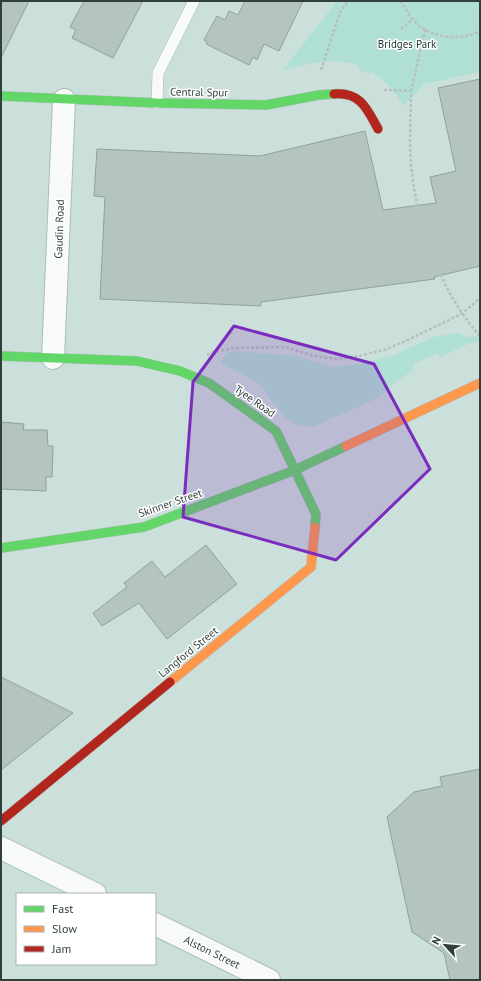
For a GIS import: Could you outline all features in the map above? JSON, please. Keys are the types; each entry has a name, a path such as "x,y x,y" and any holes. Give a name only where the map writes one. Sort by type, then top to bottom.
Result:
{"street":[{"name":"Central Spur","path":"1,96 64,100 266,105 319,95 345,93 357,98"},
{"path":"357,98 368,108 378,129"},
{"name":"Gaudin Road","path":"53,358 64,100"},
{"name":"Tyee Road","path":"1,356 137,361 180,371 209,383 276,431 295,470"},
{"path":"295,470 480,383"},
{"name":"Skinner Street","path":"1,548 144,526 295,470"},
{"name":"Langford Street","path":"1,821 311,567 316,514 295,470"},
{"path":"1,848 93,893"},
{"name":"Alston Street","path":"156,924 269,980"}],"lane":[{"path":"156,103 158,73 194,1"}],"path":[{"path":"319,95 321,67 340,12 348,1"},
{"path":"400,1 413,19 425,30 439,35 456,37 472,35 480,31"},
{"path":"400,29 413,19"},
{"path":"425,30 412,90 411,162 414,183 424,235 442,277 463,313 480,336"},
{"path":"357,98 378,90 412,90"},
{"path":"206,356 213,352 235,348 285,347 314,356 338,359 359,356 384,350 408,340 463,313 480,298"}],"highlighted area":[{"path":"234,326 374,364 430,469 336,560 183,517 193,382"}],"green space":[{"name":"Bridges Park","path":"337,1 480,1 480,72 424,84 404,106 394,91 381,79 371,72 369,74 359,70 359,66 350,63 331,61 321,62 283,70"},
{"path":"458,333 466,337 480,336 480,341 468,344 441,357 437,353 413,364 413,370 396,382 378,398 313,427 296,425 285,417 260,385 221,363 224,355 233,351 296,356 331,367 358,364 394,355 433,337"}],"building":[{"path":"1,1 29,1 1,58"},
{"path":"84,1 143,1 113,58 72,38 76,30 70,27"},
{"path":"245,1 303,1 279,51 264,44 257,60 253,57 249,65 206,44 207,42 204,40 217,16 225,20 229,11 238,15"},
{"path":"480,79 480,266 434,277 435,279 261,302 261,306 100,299 105,197 94,196 97,149 260,156 365,131 383,210 436,203 430,177 456,171 438,88"},
{"path":"1,422 24,424 23,430 47,430 48,446 53,446 52,477 46,477 46,491 1,489"},
{"path":"206,545 237,584 167,639 139,603 102,626 93,613 127,587 124,583 152,561 165,577"},
{"path":"1,677 73,713 1,770"},
{"path":"480,769 480,980 450,980 444,953 412,932 387,817 414,792 442,786 440,777"}],"traffic: fast":[{"path":"1,96 157,103 266,105 319,95 334,94"},
{"path":"1,356 137,361 180,371 209,383 276,431 316,514 315,527"},
{"path":"1,548 144,527 295,470 346,446"}],"traffic: slow":[{"path":"346,446 480,383"},
{"path":"170,682 311,567 315,527"}],"traffic: jam":[{"path":"334,94 343,94 357,99 362,103 378,129"},
{"path":"1,821 170,682"}]}
